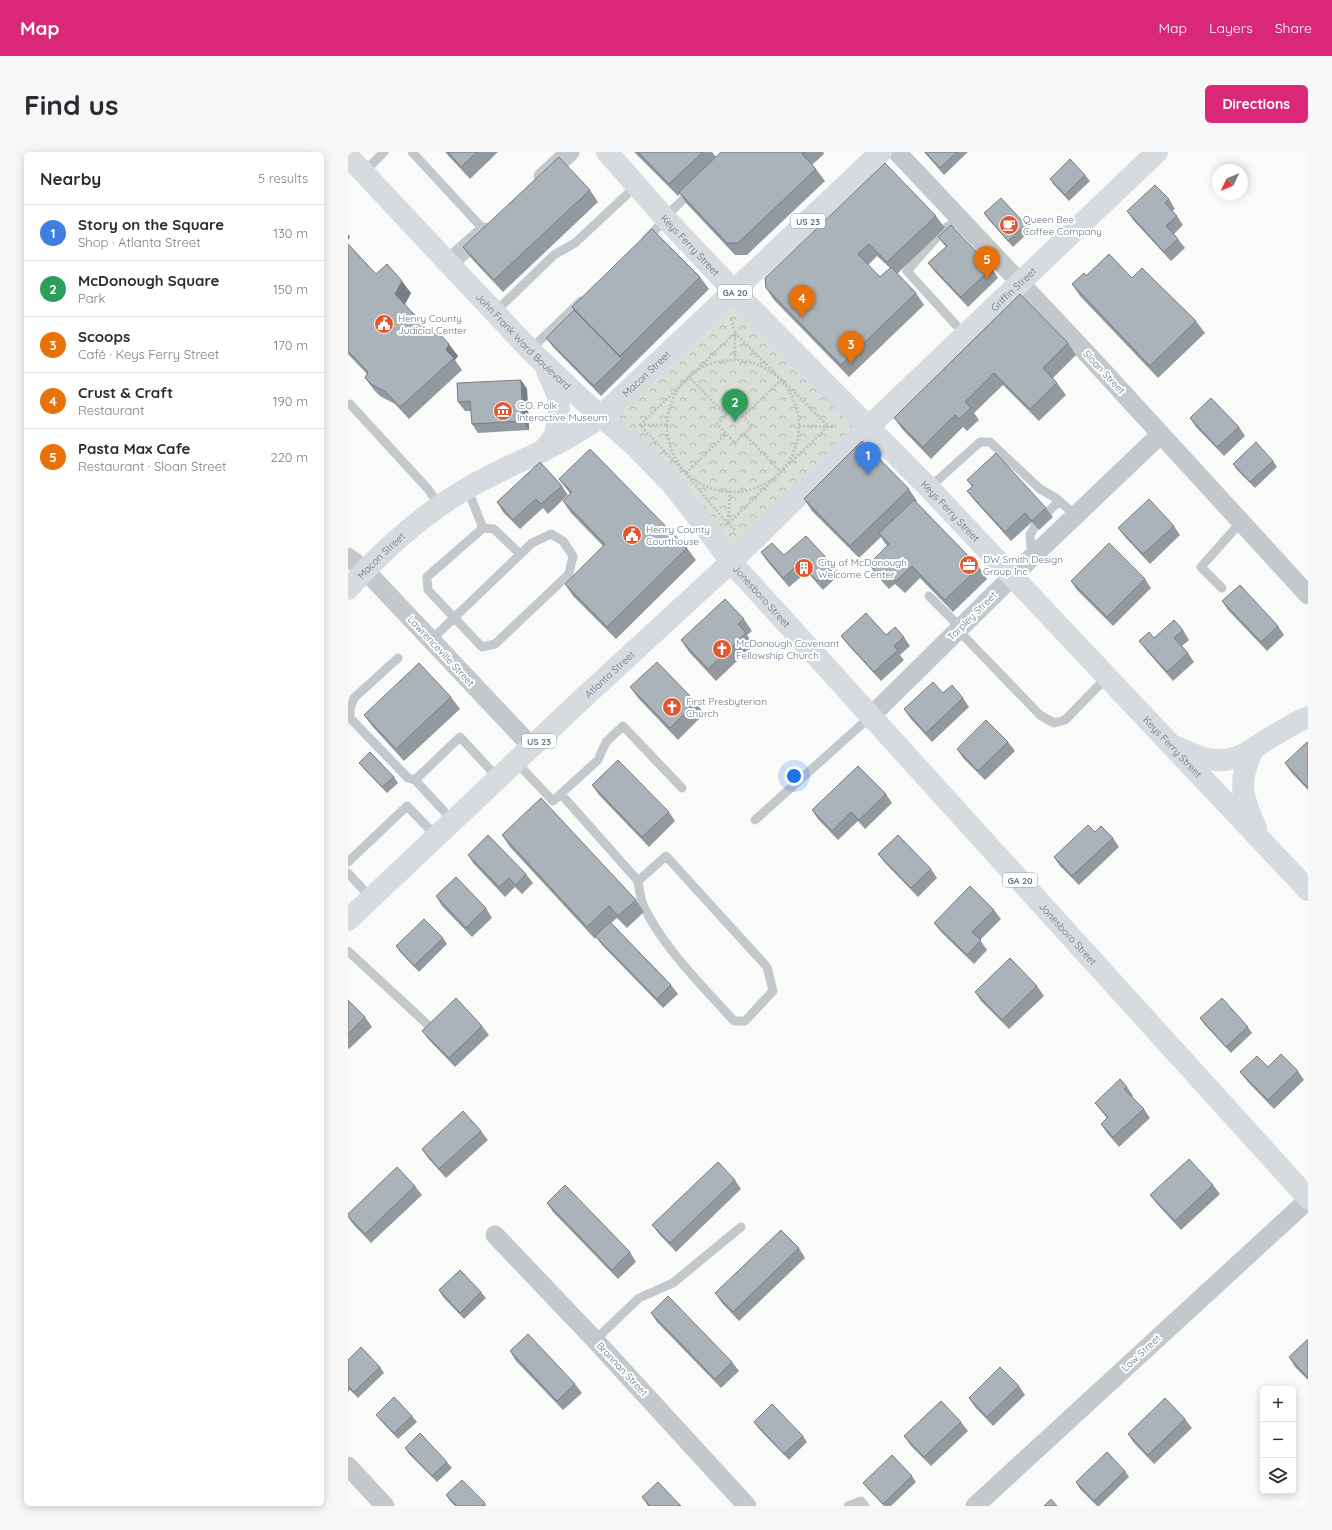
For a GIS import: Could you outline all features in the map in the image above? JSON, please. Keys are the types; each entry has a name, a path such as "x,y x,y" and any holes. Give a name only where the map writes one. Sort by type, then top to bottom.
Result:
{"main road":[{"name":"Keys Ferry Street","path":"607,152 666,218 734,290 870,426 1013,575 1308,890"},
{"name":"Macon Street","path":"348,589 365,570 403,534 439,505 467,488 543,451 581,430 600,417 881,152"},
{"name":"Griffin Street","path":"870,426 1157,152"},
{"name":"John Frank Ward Boulevard","path":"354,165 537,355 600,417 634,445 671,483 731,562"},
{"path":"537,355 558,396 559,411 555,435 543,451"},
{"name":"Atlanta Street","path":"348,920 498,778 731,562 870,426"},
{"name":"Jonesboro Street","path":"731,562 1308,1199"},
{"path":"1170,744 1204,758 1218,761 1234,758 1253,750 1266,740 1308,717"},
{"path":"1253,750 1245,766 1242,789 1245,804 1264,843"}],"street":[{"path":"530,189 570,152"},
{"name":"Sloan Street","path":"897,152 1161,434 1308,595"},
{"path":"449,263 490,226"},
{"name":"Tarpley Street","path":"871,716 1013,575 1161,434"},
{"name":"Lawrenceville Street","path":"348,557 365,570 532,748"},
{"name":"Low Street","path":"975,1506 1308,1199"},
{"name":"Brannan Street","path":"494,1234 747,1506"},
{"path":"348,1466 385,1506"}],"lane":[{"path":"354,165 384,152"},
{"path":"412,152 490,226"},
{"path":"638,246 698,184"},
{"path":"495,312 554,255 575,243 637,185"},
{"path":"960,219 945,228 907,271 965,335"},
{"path":"537,355 587,295"},
{"path":"350,404 428,489 439,505"},
{"path":"930,488 980,442 990,442 1040,489 1059,501 1075,515"},
{"path":"467,488 483,528"},
{"path":"1048,512 1059,501"},
{"path":"1222,588 1201,566 1241,522"},
{"path":"1032,557 1030,535 1035,526"},
{"path":"431,640 453,618 532,543 551,534 562,541 573,556 569,574 494,644 482,647 453,618 428,590 427,577 483,528 494,529 520,554"},
{"path":"929,596 1040,715 1054,722 1065,720 1108,677"},
{"path":"398,658 351,696 350,718 408,778 415,780 453,821"},
{"path":"755,820 871,716"},
{"path":"516,762 553,801 598,760 606,742 623,726 682,788"},
{"path":"415,780 460,737 498,778"},
{"path":"561,794 638,881 642,901 656,928 695,978 734,1021 744,1020 773,991 767,967 666,856 638,881"},
{"path":"348,862 407,806 437,837"},
{"path":"348,874 372,898"},
{"path":"348,951 427,1024"},
{"path":"594,1340 639,1298 673,1282 741,1227"},
{"path":"848,1506 862,1502 865,1506"}],"path":[{"path":"731,319 735,333 735,360"},
{"path":"640,425 688,376 735,333"},
{"path":"735,333 828,426"},
{"path":"725,360 735,360 746,360 765,367 781,380 793,396 799,416 799,436 793,456 781,472 764,485 744,491 723,491 703,485 685,473 674,454 668,434 668,413 675,393 688,376 705,365 725,360"},
{"path":"688,376 726,415"},
{"path":"743,416 781,380"},
{"path":"734,407 743,416 752,426 735,443 717,424 734,407"},
{"path":"640,425 668,426"},
{"path":"640,425 735,530"},
{"path":"799,426 834,426"},
{"path":"728,524 828,426"},
{"path":"685,473 726,434"},
{"path":"744,434 781,472"},
{"path":"728,524 730,491"}],"green space":[{"path":"734,291 870,426 731,562 600,417"}],"building":[{"path":"448,152 477,152 461,167"},
{"path":"638,152 703,152 669,184"},
{"path":"721,152 805,152 802,154 816,169 738,243 727,243 679,192"},
{"path":"925,152 957,152 940,168"},
{"path":"559,157 590,190 494,280 463,247"},
{"path":"1070,159 1085,175 1065,195 1050,179"},
{"path":"885,163 936,216 887,262 869,244 858,254 880,277 891,267 916,293 841,365 766,288 765,278"},
{"path":"1155,185 1169,199 1165,203 1177,216 1166,226 1178,239 1164,252 1127,211"},
{"name":"Queen Bee Coffee Company","path":"1001,198 1026,225 1008,241 984,213"},
{"path":"951,225 992,268 961,297 928,263 947,246 938,237"},
{"path":"652,229 700,277 620,356 572,307"},
{"name":"Henry County Judicial Center","path":"348,244 376,274 387,264 402,281 395,294 433,335 437,331 449,344 446,350 454,358 400,407 386,392 371,384 365,378 368,372 348,351"},
{"path":"1109,254 1132,278 1142,268 1196,321 1150,366 1072,284 1084,273 1086,276"},
{"path":"1020,294 1068,343 1043,368 1057,383 1030,409 994,373 965,402 971,408 959,419 955,415 923,447 894,418"},
{"path":"574,310 622,359 594,386 546,338"},
{"name":"C.O. Polk Interactive Museum","path":"521,380 523,421 472,424 470,401 458,402 457,383"},
{"path":"1211,398 1239,427 1217,447 1190,418"},
{"path":"862,441 909,489 850,546 804,499"},
{"path":"1256,442 1273,461 1250,482 1233,464"},
{"name":"Henry County Courthouse","path":"590,449 687,548 607,627 565,584 605,544 563,501 572,492 559,479"},
{"path":"996,453 1046,508 1032,521 1025,513 1005,532 967,491 973,486 967,480"},
{"path":"540,462 562,486 541,504 536,499 513,520 497,502"},
{"path":"1149,499 1174,526 1143,554 1118,528"},
{"path":"914,500 979,567 945,600 912,566 896,581 887,572 881,577 869,564 889,544 879,533"},
{"name":"City of McDonough Welcome Center","path":"806,536 833,565 817,581 800,563 783,578 761,552 772,543 784,555"},
{"path":"1109,543 1145,579 1107,617 1071,581"},
{"path":"1240,585 1278,626 1261,642 1222,601"},
{"name":"McDonough Covenant Fellowship Church","path":"725,599 744,619 738,624 746,633 708,669 681,640"},
{"path":"866,613 886,635 895,627 904,637 894,646 898,650 874,672 841,636"},
{"path":"1174,620 1183,630 1174,638 1188,653 1167,672 1139,641 1149,632 1154,638"},
{"name":"First Presbyterian Church","path":"657,662 696,702 670,728 630,687"},
{"path":"419,663 451,697 396,749 364,715"},
{"path":"933,682 943,693 952,685 963,698 926,733 904,709"},
{"path":"986,720 1008,742 978,771 957,749"},
{"path":"1307,742 1308,743 1308,788 1285,763"},
{"path":"370,752 394,777 382,787 359,763"},
{"path":"618,760 669,812 642,837 592,785"},
{"path":"858,766 886,794 859,820 851,812 832,831 812,810"},
{"path":"541,798 636,900 618,916 609,906 587,927 502,835"},
{"path":"1088,825 1095,832 1101,826 1113,838 1072,876 1054,857"},
{"path":"488,835 526,874 516,885 509,878 499,887 468,855"},
{"path":"898,835 931,869 911,888 878,854"},
{"path":"456,877 486,908 466,928 436,896"},
{"path":"970,886 994,910 972,932 981,940 967,955 934,923"},
{"path":"424,919 443,938 414,966 396,946"},
{"path":"610,922 671,985 657,999 595,936"},
{"path":"1010,958 1037,986 1002,1020 975,992"},
{"path":"456,998 482,1026 449,1058 422,1031"},
{"path":"1222,998 1248,1027 1226,1047 1200,1018"},
{"path":"348,1000 365,1017 348,1034"},
{"path":"1281,1054 1298,1071 1268,1100 1240,1072 1257,1056 1268,1067"},
{"path":"1120,1079 1127,1087 1124,1089 1144,1109 1113,1137 1101,1124 1108,1117 1095,1103"},
{"path":"463,1111 481,1131 439,1169 422,1149"},
{"path":"1189,1159 1213,1185 1175,1221 1150,1195"},
{"path":"718,1162 735,1180 670,1243 652,1225"},
{"path":"397,1167 415,1186 365,1234 348,1216 348,1214"},
{"path":"565,1185 630,1252 612,1270 547,1203"},
{"path":"781,1230 799,1248 733,1312 715,1293"},
{"path":"460,1270 481,1292 460,1313 439,1290"},
{"path":"668,1296 732,1362 715,1379 651,1313"},
{"path":"528,1334 575,1384 557,1401 510,1351"},
{"path":"1308,1339 1308,1378 1289,1357"},
{"path":"361,1347 380,1367 354,1392 348,1386 348,1360"},
{"path":"1000,1367 1019,1386 987,1417 969,1398"},
{"path":"394,1397 412,1416 394,1433 376,1415"},
{"path":"1165,1398 1185,1419 1148,1455 1128,1434"},
{"path":"941,1401 961,1422 924,1457 904,1436"},
{"path":"772,1404 803,1436 784,1454 754,1422"},
{"path":"420,1433 447,1462 432,1476 405,1448"},
{"path":"1107,1452 1125,1471 1094,1501 1076,1482"},
{"path":"892,1455 912,1476 883,1504 863,1483"},
{"path":"462,1480 485,1503 482,1506 457,1506 446,1495"},
{"path":"658,1482 681,1506 650,1506 642,1497"},
{"path":"1051,1499 1057,1506 1044,1506"}],"place":[{"name":"Queen Bee Coffee Company","path":"1009,225"},
{"name":"Pasta Max Cafe","path":"987,279"},
{"name":"Crust & Craft","path":"802,318"},
{"name":"Henry County Judicial Center","path":"384,324"},
{"name":"Scoops","path":"851,364"},
{"name":"C.O. Polk Interactive Museum","path":"503,411"},
{"name":"McDonough Square","path":"735,422"},
{"name":"Story on the Square","path":"868,475"},
{"name":"Henry County Courthouse","path":"632,535"},
{"name":"DW Smith Design Group Inc","path":"969,565"},
{"name":"City of McDonough Welcome Center","path":"804,568"},
{"name":"McDonough Covenant Fellowship Church","path":"722,649"},
{"name":"First Presbyterian Church","path":"672,707"}]}
